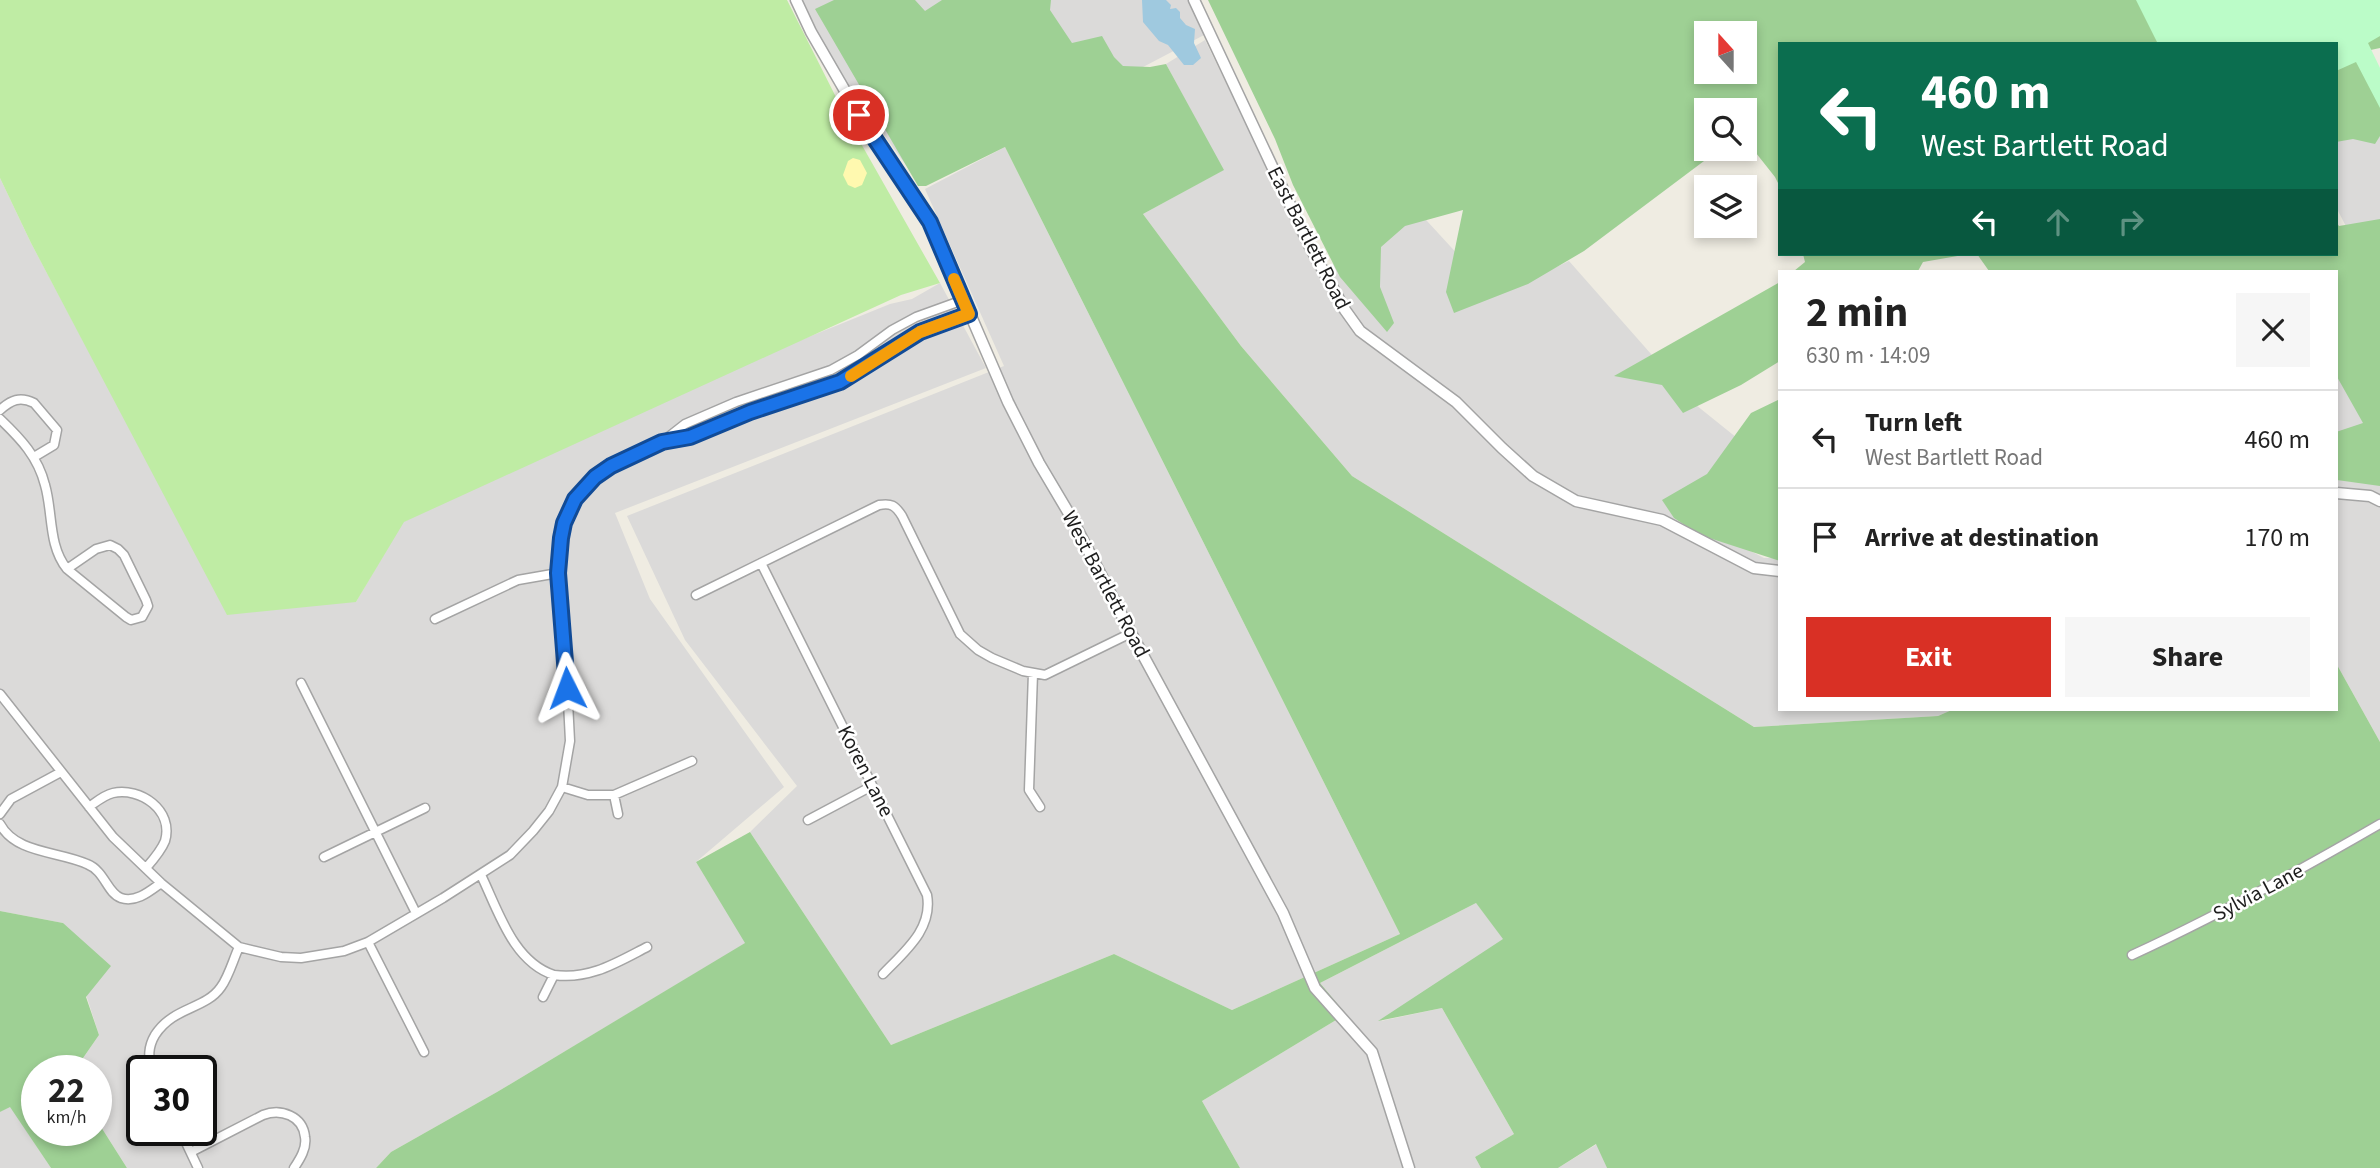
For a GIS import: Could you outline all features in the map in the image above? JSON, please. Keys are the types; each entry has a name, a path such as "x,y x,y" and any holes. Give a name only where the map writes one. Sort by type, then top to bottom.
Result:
{"street":[{"name":"West Bartlett Road","path":"796,0 811,32 859,115 930,222 1016,418 1283,913 1315,988 1372,1052 1409,1168"},
{"name":"East Bartlett Road","path":"1194,0 1309,246 1360,331 1456,402 1533,476 1565,495 1589,504 1661,520 1754,568 1778,571"},
{"path":"0,694 113,837 161,883 239,947 281,957 301,958 323,957 368,942 510,855 549,811 562,787 570,741 558,573 564,523 575,499 595,477 611,466 662,442 685,424 736,402 831,370 858,355 891,330 916,317 963,300"},
{"path":"662,442 690,437 750,412 840,382 920,332 969,314"},
{"path":"916,317 920,332"},
{"path":"0,410 12,401 29,400 57,430 54,445 34,457"},
{"path":"699,418 704,431"},
{"path":"0,419 21,439 34,457 46,487 54,541 61,562 67,569 126,617 131,620 145,614 148,606 146,600 124,555 115,547 107,545 96,549 67,569"},
{"path":"2338,493 2370,496 2380,501"},
{"path":"696,595 879,505 890,503 902,516 960,634 992,658 1023,671 1045,675 1131,633"},
{"name":"Koren Lane","path":"761,563 927,895 929,904 926,925 883,974"},
{"path":"435,619 518,580 558,573"},
{"path":"1033,673 1029,790 1040,807"},
{"path":"301,684 416,913"},
{"path":"562,787 588,795 614,795 692,761"},
{"path":"0,814 10,799 61,772"},
{"path":"808,820 872,786"},
{"path":"89,807 108,794 131,792 155,803 165,827 166,838 146,868"},
{"path":"614,795 618,814"},
{"path":"324,857 425,808"},
{"path":"0,824 12,841 95,867 119,897 140,897 161,883"},
{"name":"Sylvia Lane","path":"2132,955 2274,885 2380,824"},
{"path":"481,875 512,938 528,961 545,972 574,977 591,974 647,947"},
{"path":"368,942 424,1052"},
{"path":"149,1055 148,1047 160,1029 176,1013 203,1002 221,987 239,947"},
{"path":"543,997 554,975"},
{"path":"191,1152 263,1115 284,1112 299,1122 306,1139 301,1157 294,1168"},
{"path":"188,1146 198,1168"}],"shaded area":[{"path":"797,0 1190,0 1206,34 921,186 817,42"},
{"path":"1205,40 1319,274 1416,209 1496,296 1569,261 1696,405 1737,438 1698,524 1764,558 1778,558 1778,711 1949,711 1938,716 1754,727 1352,476 1241,346 1143,214 1223,170 1166,64"},
{"path":"2380,108 2380,219 2350,234 2338,211 2338,131"},
{"path":"1005,147 1400,934 1232,1010 1114,954 891,1045 750,832 797,786 685,640 627,516 1004,366 925,189"},
{"path":"0,178 88,350 356,602 403,522 667,394 890,304 912,299 940,283 986,368 615,513 650,599 784,787 696,862 746,943 391,1152 376,1168 127,1168 112,1144 112,1055 85,1055 99,1035 63,923 0,911"},
{"path":"2338,353 2380,404 2380,742 2338,667"},
{"path":"1476,903 1504,939 1381,1021 1442,1008 1514,1134 1475,1157 1481,1168 1240,1168 1202,1101 1346,1014 1320,983"},
{"path":"10,1106 21,1123 21,1146 36,1146 51,1168 0,1168 0,1112"},
{"path":"1597,1144 1607,1168 1558,1168"}],"green space":[{"path":"0,0 787,0 846,117 940,283 901,295 404,522 356,602 227,615 31,243 0,178"},
{"path":"834,0 915,0 925,11 942,0 1051,0 1050,10 1072,43 1102,36 1114,57 1123,66 1150,67 1166,64 1224,170 1143,214 1241,346 1352,476 1754,727 1938,716 1949,711 2338,711 2338,667 2380,742 2380,1168 1607,1168 1596,1144 1558,1168 1481,1168 1475,1157 1514,1134 1442,1008 1378,1021 1503,939 1476,903 1320,983 1346,1014 1202,1101 1240,1168 376,1168 391,1152 497,1092 745,943 696,862 750,832 891,1045 1114,954 1232,1010 1400,934 1005,147 926,186 918,186 815,9"},
{"path":"1208,0 2380,0 2380,48 2361,52 2380,91 2380,136 2375,144 2353,139 2338,142 2338,42 1778,42 1778,183 1757,154 1757,98 1694,98 1694,161 1704,161 1584,251 1528,284 1454,313 1446,292 1463,210 1405,226 1381,247 1380,287 1394,323 1387,332 1340,277 1293,185 1275,139"},
{"path":"2136,0 2380,0 2380,36 2368,43 2380,68 2380,108 2356,62 2338,70 2338,42 2157,42"},
{"path":"2380,219 2380,486 2338,480 2338,431 2363,423 2338,379 2338,270 1988,270 1978,256 2338,256 2339,226"},
{"path":"1804,256 1958,256 1923,262 1919,270 1795,270 1805,262"},
{"path":"1778,283 1778,362 1741,385 1683,413 1662,385 1614,376"},
{"path":"1778,400 1778,560 1700,535 1674,518 1662,500 1707,474 1751,413"},
{"path":"0,911 63,923 111,966 86,997 99,1035 85,1055 21,1055 21,1123 10,1107 0,1112"},
{"path":"112,1144 127,1168 51,1168 36,1146"}],"sand":[{"path":"853,158 860,160 867,173 862,185 855,188 848,185 843,175 848,161"}],"water":[{"path":"1142,0 1166,0 1171,5 1170,9 1176,8 1186,25 1195,29 1194,43 1201,58 1193,65 1184,65 1168,45 1159,41 1143,22"}],"slow traffic":[{"path":"851,376 920,332 969,314 954,279"}],"route":[{"path":"567,688 558,573 561,538 564,523 575,499 595,477 611,466 662,442 690,437 750,412 840,382 920,332 969,314 930,222 859,115"}]}
